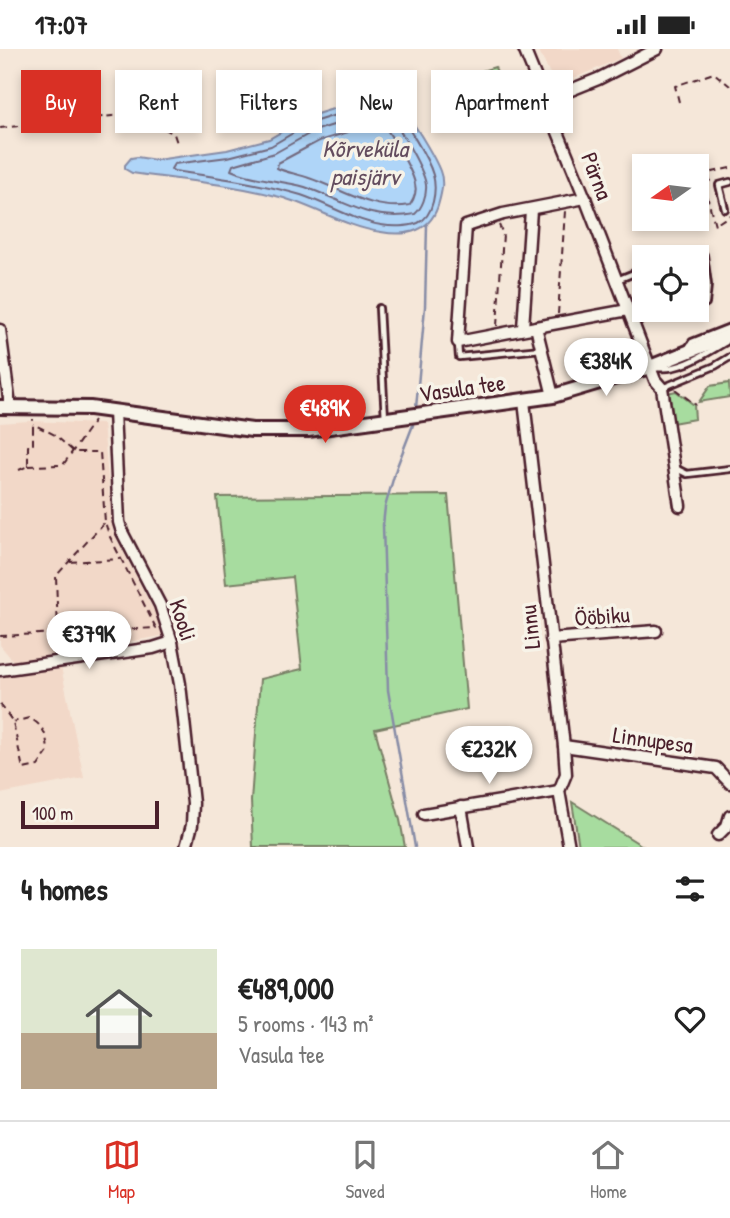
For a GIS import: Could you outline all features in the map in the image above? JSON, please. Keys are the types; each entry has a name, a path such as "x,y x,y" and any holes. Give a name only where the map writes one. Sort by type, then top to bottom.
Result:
{"street":[{"name":"Pärna","path":"524,49 533,70"},
{"path":"573,89 657,49"},
{"name":"Pärna","path":"559,133 632,321"},
{"path":"585,198 494,216 466,226 458,342 628,310"},
{"path":"523,328 531,210"},
{"name":"Pärna","path":"632,322 650,367 665,387 680,506"},
{"path":"536,327 553,396"},
{"name":"Vasula tee","path":"10,406 114,411 252,430 308,430 553,396 650,367 712,340 730,328"},
{"path":"0,330 10,406"},
{"name":"Vasula tee","path":"712,340 730,338"},
{"name":"Linnu","path":"524,401 564,746 566,774 559,791 569,847"},
{"name":"Kooli","path":"114,411 119,522 160,605 172,642 180,684 193,803 192,825 186,847"},
{"name":"Ööbiku","path":"551,639 656,631"},
{"path":"0,670 153,648 172,642"},
{"name":"Linnupesa","path":"564,746 716,768 730,783"},
{"path":"424,814 559,791"},
{"path":"461,807 468,847"},
{"path":"718,835 727,826 730,816"}],"lane":[{"path":"725,209 719,185 730,182"},
{"path":"617,280 632,274"},
{"path":"379,308 385,420"},
{"path":"685,353 692,342 730,328"},
{"path":"650,367 674,368 730,338"},
{"path":"458,342 459,357 542,349"},
{"path":"665,387 730,357"},
{"path":"674,468 687,474 730,468"}],"path":[{"path":"679,102 675,86 714,73 730,86"},
{"path":"0,128 130,114 174,134 178,146"},
{"path":"557,322 566,203"},
{"path":"494,216 503,234 496,334"},
{"path":"665,387 696,405"},
{"path":"19,470 28,466 63,465 96,417"},
{"path":"28,466 28,446 33,446 33,418"},
{"path":"0,636 156,628 109,535 105,522 100,452 74,452 54,435 33,424"},
{"path":"58,632 56,576 105,522"},
{"path":"69,562 120,559"},
{"path":"0,704 13,722 23,769 38,766 48,752 48,739 43,727 29,718 13,722"}],"shaded area":[{"path":"538,49 617,49 621,58 573,79 573,70 548,70"},
{"path":"29,421 103,424 113,532 160,623 177,633 15,663 0,645 0,423"},
{"path":"61,667 84,778 0,794 0,678"}],"green space":[{"path":"729,383 730,397 699,402 710,386"},
{"path":"676,391 694,405 695,419 672,423 667,393"},
{"path":"448,495 467,709 375,729 405,847 253,847 251,801 260,679 302,669 292,577 226,584 217,497"},
{"path":"572,802 644,847 579,847"}],"water":[{"name":"Kõrveküla paisjärv","path":"336,108 336,133 417,133 417,129 436,162 442,182 436,212 425,226 400,233 368,229 280,197 132,173 125,169 131,158 156,160 227,150 269,139 279,133 322,133 322,112"}],"waterway":[{"path":"416,408 425,307 427,225"},
{"path":"413,425 396,469 385,507 383,525 388,690 415,847"}]}
